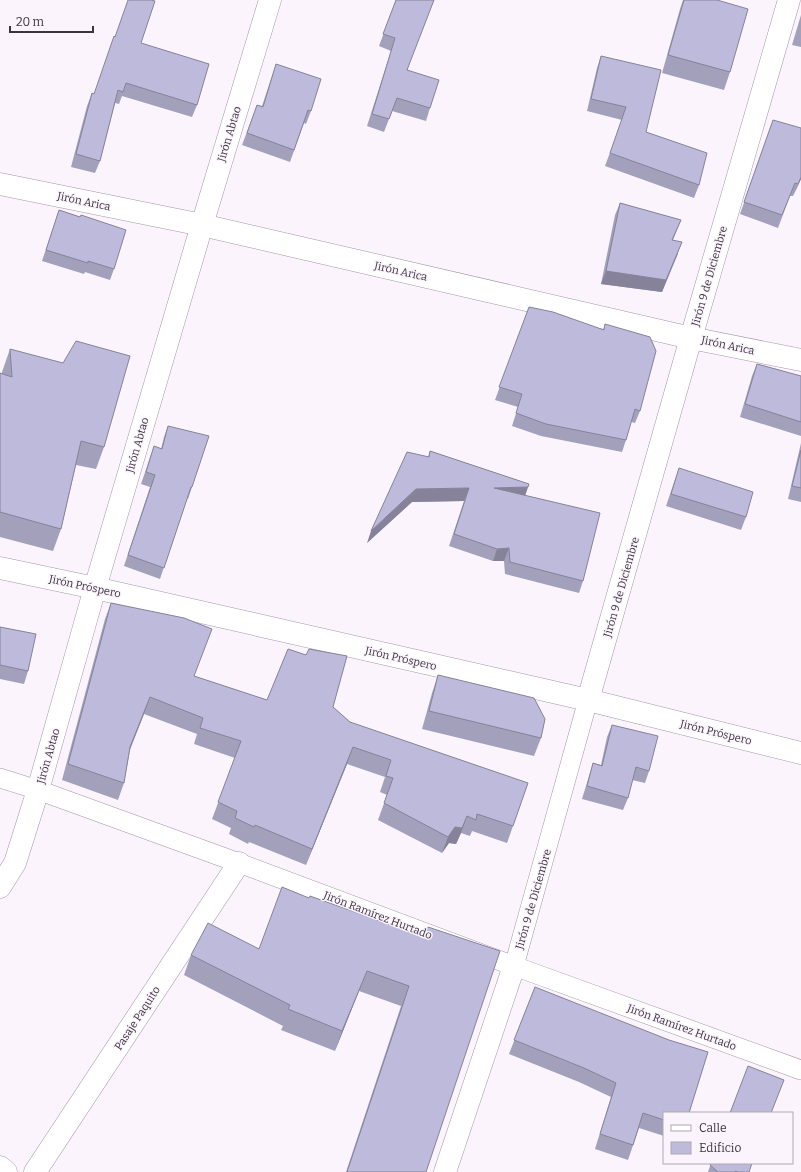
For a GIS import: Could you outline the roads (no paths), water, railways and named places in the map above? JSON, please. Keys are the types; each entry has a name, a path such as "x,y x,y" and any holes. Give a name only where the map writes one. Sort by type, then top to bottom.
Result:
{"street":[{"name":"Jirón Abtao","path":"0,888 14,863 38,790 95,588 270,0"},
{"name":"Jirón 9 de Diciembre","path":"445,1172 514,966 691,338 789,0"},
{"name":"Jirón Arica","path":"0,184 202,226 691,338 801,360"},
{"name":"Jirón Próspero","path":"0,568 95,588 588,700 801,753"},
{"name":"Jirón Ramírez Hurtado","path":"0,778 38,790 239,863 514,966 801,1070"},
{"name":"Pasaje Paquito","path":"35,1172 239,863"},
{"path":"0,1167 6,1172"}]}
